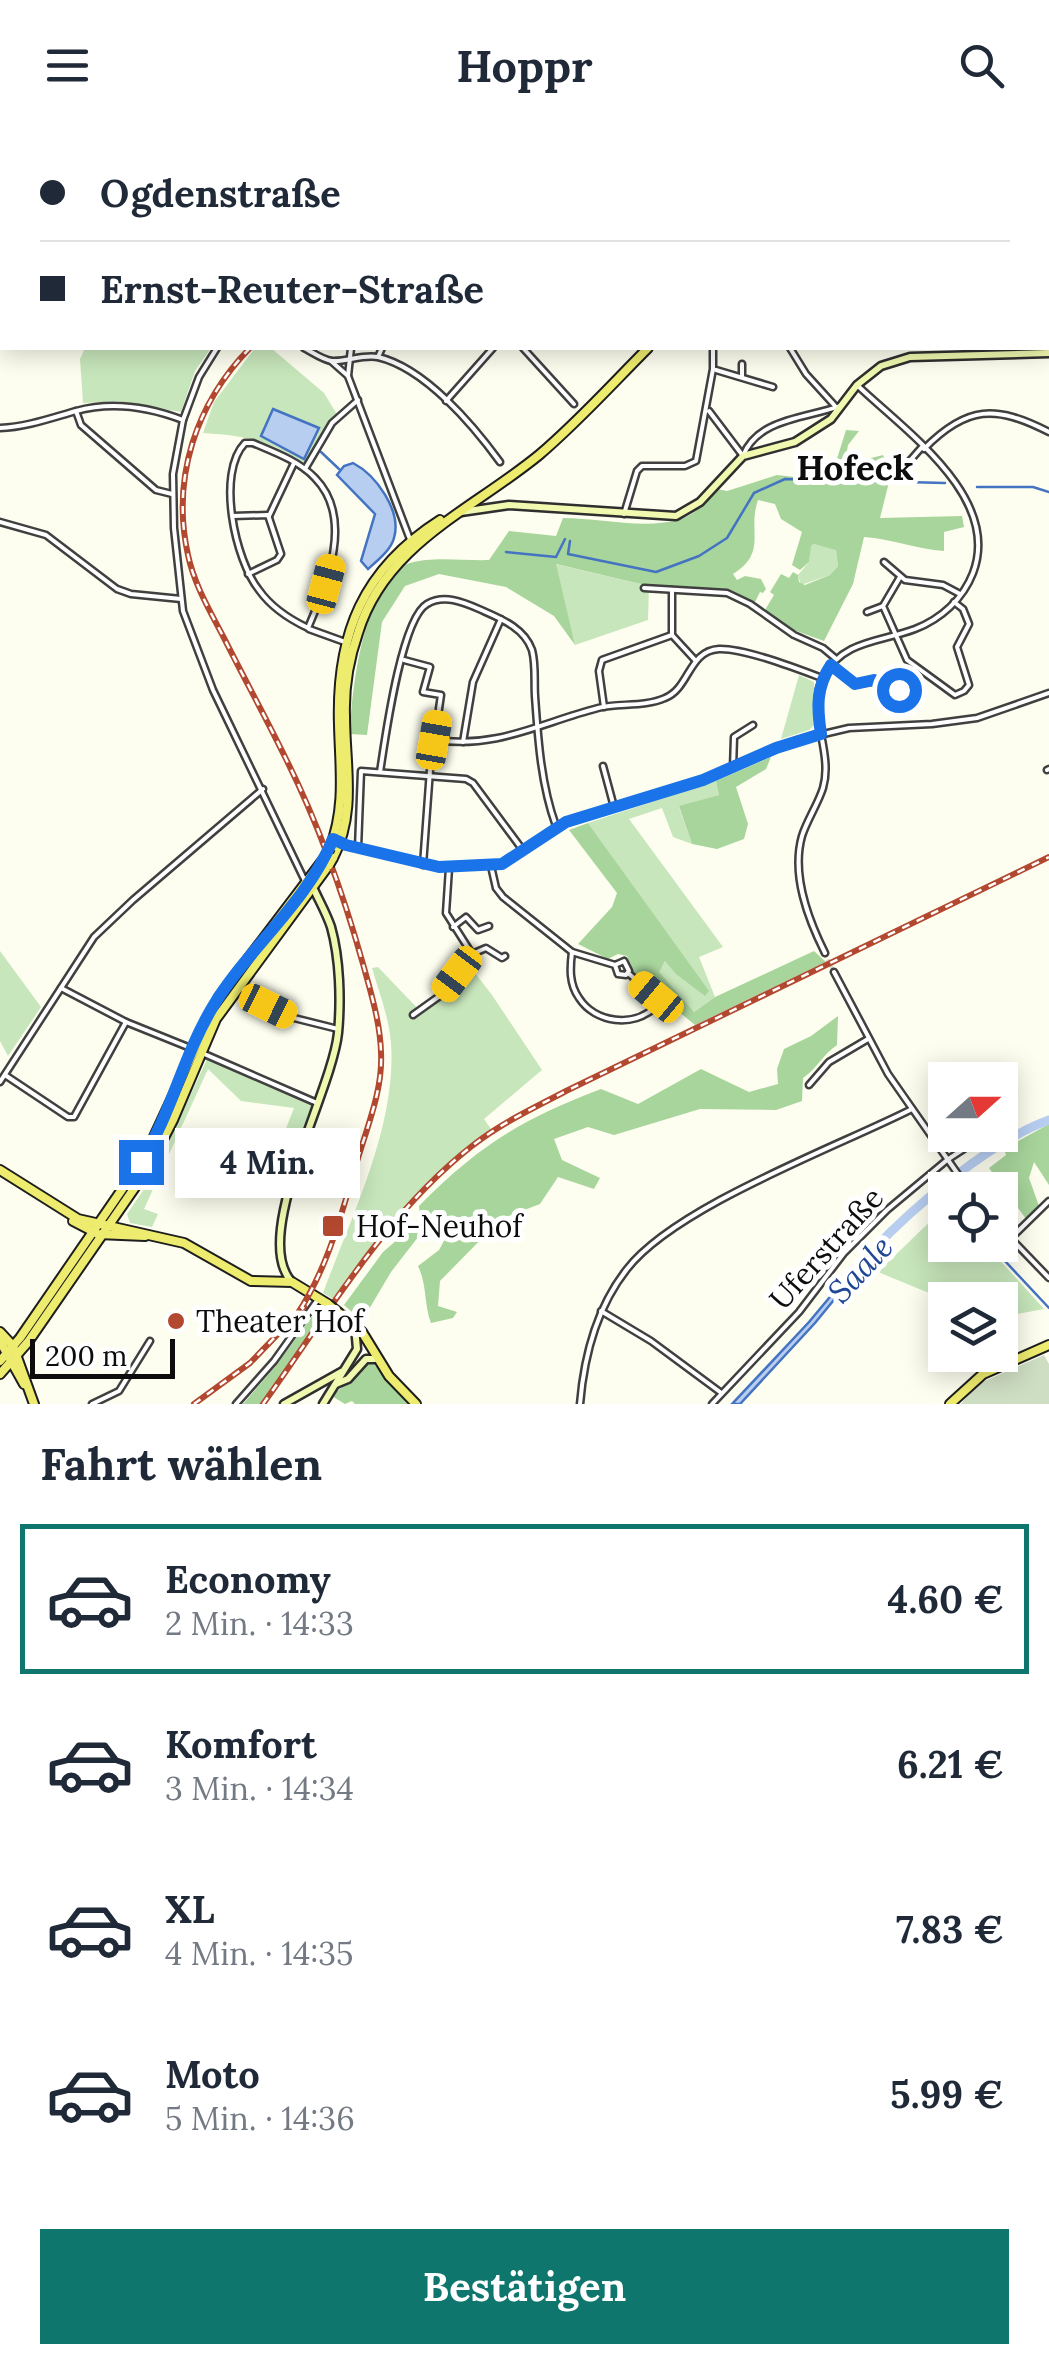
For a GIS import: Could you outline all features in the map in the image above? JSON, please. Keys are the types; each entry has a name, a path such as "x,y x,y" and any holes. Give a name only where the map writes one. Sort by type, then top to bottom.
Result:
{"main road":[{"path":"0,1374 101,1230 150,1146 216,1018 332,851 349,807 346,692 350,644 376,590 412,543 524,466 646,350"},
{"path":"459,513 508,505 676,516 688,511 743,456 806,437 830,419 857,384 899,358 1049,353"},
{"path":"488,490 497,501 508,505"},
{"path":"412,543 488,490"},
{"path":"310,884 332,933 338,1030 319,1104 293,1175 279,1250 282,1268 292,1282 351,1322 369,1341 392,1380 416,1404"},
{"path":"197,1051 220,995 310,884"},
{"path":"0,1170 49,1203 101,1230 168,1238 196,1248 251,1281 292,1282"},
{"path":"323,1404 358,1343 351,1322"},
{"path":"0,1332 34,1403"},
{"path":"0,1341 13,1354"},
{"path":"950,1404 983,1374 1049,1345"},
{"path":"0,1361 13,1354"},
{"path":"335,1384 348,1379 366,1358 380,1359"},
{"path":"284,1404 346,1368"}],"street":[{"path":"216,350 199,377 183,420 172,494 181,598 198,656 310,884"},
{"path":"308,350 331,361 348,376"},
{"path":"350,350 348,376 412,543"},
{"path":"378,358 381,350"},
{"path":"446,401 491,350"},
{"path":"524,350 574,404"},
{"path":"624,514 642,466 685,466 696,460 713,350"},
{"path":"707,408 743,456 751,442 768,428 840,405 806,374 791,350"},
{"path":"331,361 378,358 416,376 475,428 500,462"},
{"path":"742,364 742,376"},
{"path":"713,369 773,387"},
{"path":"824,954 799,876 802,836 824,786 826,768 818,711 822,678 835,658 859,644 926,624 954,602 969,582 978,551 974,518 956,480 857,384"},
{"path":"305,469 332,422 358,400"},
{"path":"0,428 76,411 135,407 183,420"},
{"path":"76,411 81,425 130,468 156,490 172,494"},
{"path":"906,464 940,432 985,413 1014,416 1049,432"},
{"path":"308,628 326,584 335,531 324,490 305,469 253,443 243,444 232,480 233,516 248,574 282,614 308,628 350,644"},
{"path":"248,574 277,560 280,554 269,516 294,463"},
{"path":"233,516 269,516"},
{"path":"0,522 56,541 117,590 181,598"},
{"path":"884,562 911,582 943,585 961,595"},
{"path":"867,612 884,606 900,576"},
{"path":"644,588 714,591 739,598 835,658"},
{"path":"672,589 672,635 696,660"},
{"path":"380,772 414,617 429,602 452,600 501,619 522,633 532,652 541,762 556,826"},
{"path":"884,606 902,652 916,669 948,692 960,694 968,688 969,679 957,646 969,620 954,602"},
{"path":"463,744 472,682 501,619"},
{"path":"604,707 599,671 602,660 672,635"},
{"path":"434,740 486,742 604,707 663,700 674,694 696,660 720,649 822,678"},
{"path":"402,660 430,667 423,692 441,695 424,864"},
{"path":"831,665 855,684 878,681 892,692 902,688 916,669"},
{"path":"332,851 358,848 449,868 502,864 556,826 733,768 776,748 821,734 852,727 977,718 1049,694"},
{"path":"733,768 734,737 753,726"},
{"path":"602,766 614,807"},
{"path":"358,848 362,770 466,778 522,849"},
{"path":"0,1082 104,928 263,789"},
{"path":"491,866 496,888 503,897 572,952 615,965"},
{"path":"449,868 445,905 453,926 472,954"},
{"path":"453,926 466,917 478,930 489,926"},
{"path":"413,1015 441,995 472,954 486,948 502,958 505,956"},
{"path":"572,952 574,988 584,1005 601,1016 630,1020 650,1012 658,1002 628,973 628,963 620,960 615,965"},
{"path":"615,965 618,974 628,973"},
{"path":"834,972 868,1040 956,1172"},
{"path":"237,986 290,1017 338,1030"},
{"path":"61,988 126,1022 319,1104"},
{"path":"5,1075 74,1117 126,1022"},
{"path":"809,1085 829,1062 868,1040"},
{"path":"580,1404 590,1345 601,1311 627,1268 656,1240 759,1182 912,1110"},
{"name":"Uferstraße","path":"712,1404 799,1312 844,1253 887,1210 962,1152"},
{"path":"1018,1231 1049,1201"},
{"path":"1018,1245 1049,1278"},
{"path":"236,1404 274,1362 319,1298"},
{"path":"601,1311 652,1340 720,1392"},
{"path":"92,1404 119,1390 150,1341"}],"green space":[{"path":"84,350 210,350 195,371 181,412 119,401 83,403 80,359"},
{"path":"253,350 273,350 324,393 338,416 307,467 284,451 258,441 203,433 214,402"},
{"path":"846,430 859,431 848,445 846,456 863,460 883,455 891,474 880,518 962,516 964,527 944,532 944,551 864,537 853,584 824,641 791,629 765,610 781,574 789,578 793,572 805,585 830,575 838,566 836,550 814,544 809,562 800,570 792,565 802,532 781,519 775,504 758,500 750,558 733,574 737,580 745,576 761,579 766,589 755,602 729,589 649,586 556,564 575,645 554,616 506,587 439,574 405,586 382,622 367,735 350,734 357,666 371,612 394,573 410,563 489,560 509,531 556,536 563,518 638,524 681,519 717,489 727,491 777,475 830,481"},
{"path":"810,546 836,549 838,566 830,575 801,585 798,575 809,562"},
{"path":"555,564 649,586 648,620 575,645"},
{"path":"799,675 814,682 814,725 781,739"},
{"path":"771,757 766,769 736,787 748,824 744,839 717,849 692,844 679,806 719,795 716,781"},
{"path":"716,781 719,795 679,807 692,844 673,837 662,808 629,819 723,947 699,957 715,997 694,1012 658,972 666,960 704,995 708,991 588,823"},
{"path":"588,823 709,991 705,996 665,961 659,972 694,1012 715,997 814,951 826,962 695,1025 633,974 627,956 618,954 608,959 578,944 612,907 617,893 569,830"},
{"path":"0,951 41,1007 8,1056 0,1041"},
{"path":"468,964 542,1070 484,1119 491,1129 425,1186 333,1299 323,1293 380,1138 391,1074 390,1034 372,968 378,967 422,1013"},
{"path":"838,1016 837,1045 803,1078 802,1101 776,1110 700,1109 614,1135 588,1127 554,1139 562,1160 600,1178 594,1189 558,1177 540,1204 501,1219 440,1281 438,1306 457,1312 453,1318 431,1323 429,1316 418,1266 439,1250 445,1239 429,1223 391,1272 362,1321 344,1305 383,1252 420,1220 419,1206 482,1150 525,1123 601,1089 638,1104 701,1069 749,1092 778,1084 777,1069 784,1049"},
{"path":"207,1059 314,1104 281,1184 267,1177 294,1108 241,1101 208,1069 144,1209 158,1214 152,1227 130,1223 127,1214 153,1176"},
{"path":"1049,1124 1049,1185 1034,1162 1029,1178 1039,1206 1026,1219 1018,1208 1018,1172 992,1172 989,1168 1005,1152 1018,1152 1018,1141"},
{"path":"928,1223 928,1262 1001,1262 1044,1309 1018,1314 1018,1282 928,1282 928,1293 878,1272"},
{"path":"319,1307 326,1312 260,1404 243,1404 275,1367"},
{"path":"1044,1355 1049,1364 1049,1404 961,1404 976,1385 1005,1372 1018,1372 1018,1366"},
{"path":"371,1361 410,1404 345,1404 332,1396"}],"water":[{"path":"273,409 319,428 304,459 261,436"},
{"path":"353,463 378,485 394,517 392,542 368,569 361,561 375,514 337,475"},
{"path":"875,1243 878,1246 815,1323 740,1404 732,1404 809,1322"}],"waterway":[{"path":"321,452 339,469"},
{"path":"570,541 568,554 656,572 699,556 727,538 754,493 785,479 945,483"},
{"path":"977,487 1033,487 1049,492"},
{"path":"506,552 556,557 565,539"},
{"name":"Saale","path":"871,1252 908,1215 978,1159 1049,1120"},
{"path":"1006,1262 1049,1308"}],"tunnel":[{"path":"825,954 834,972"}],"railway":[{"path":"248,350 215,393 192,443 183,498 188,555 203,597 320,834 363,964 381,1052 374,1104 340,1218 326,1258 296,1316"},
{"path":"263,1404 385,1234 441,1173 483,1138 566,1091 1049,857"},
{"path":"194,1404 250,1363 304,1307"}],"place":[{"name":"Hof-Neuhof","path":"333,1226"},
{"name":"Theater Hof","path":"176,1321"}],"district":[{"name":"Hofeck","path":"855,467"}],"route":[{"path":"141,1162 159,1130 209,1013 317,870 333,839 439,867 502,864 556,826 703,780 776,748 821,734 818,693 831,665 855,684 874,680 892,692 899,690"}]}
